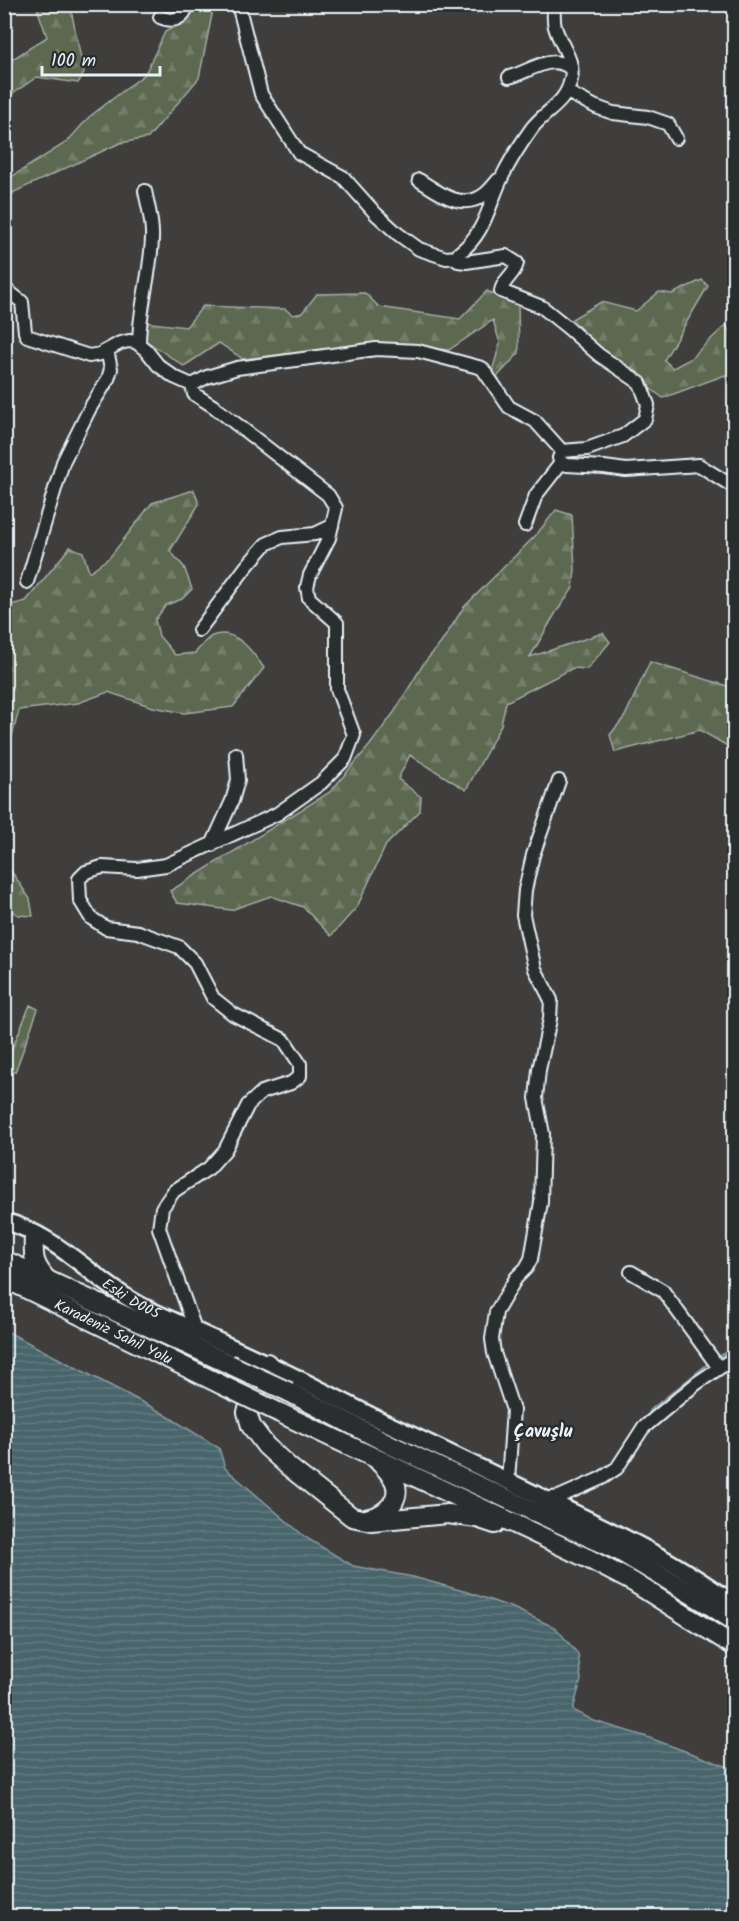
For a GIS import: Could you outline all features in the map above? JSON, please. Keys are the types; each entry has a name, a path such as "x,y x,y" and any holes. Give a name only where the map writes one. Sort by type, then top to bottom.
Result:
{"highway":[{"path":"4,1253 17,1250 36,1234"},
{"path":"36,1234 34,1262 49,1282"},
{"path":"4,1260 289,1392 391,1445 619,1551 735,1621"},
{"name":"Karadeniz Sahil Yolu","path":"4,1278 280,1413 546,1539"},
{"path":"267,1363 247,1412 250,1426 266,1446 289,1467 352,1517 371,1521 448,1514 477,1518 546,1539 633,1582 735,1646"},
{"path":"352,1517 372,1518 383,1514 396,1499 397,1488 394,1481 373,1456"}],"main road":[{"name":"Eski D005","path":"4,1221 36,1234 70,1253 107,1285 124,1296 546,1499 657,1555 735,1603"}],"street":[{"path":"160,17 168,21 179,19 186,11 188,4"},
{"path":"238,4 261,94 299,153 344,177 376,214 419,249 446,258 458,257"},
{"path":"458,257 459,253 471,244 482,227 503,175 533,126 555,107 567,92 572,76 568,56 555,27 554,4"},
{"path":"509,77 546,62 560,62 570,68"},
{"path":"567,92 596,107 614,113 648,117 668,124 676,138"},
{"path":"419,180 442,195 460,201 474,200 485,194 503,175"},
{"path":"139,344 139,324 152,235 145,192"},
{"path":"458,257 458,261 466,262 506,256 517,263 516,270 502,284 501,291 542,307 599,356 640,383 648,405 645,419 623,436 562,457 536,495 525,525"},
{"path":"4,288 22,302 24,332 27,336 89,356 100,354 129,340 139,344 174,377 192,385"},
{"path":"192,385 207,377 237,368 376,349 418,351 482,368 509,407 535,421 567,465 626,470 699,465 735,487"},
{"path":"27,582 63,462 90,408 108,379 111,369 107,350"},
{"path":"192,385 194,394 213,406 328,495 336,508 329,538 310,575 307,587 309,598 337,623 337,689 354,735 345,759 321,783 277,814 166,864 137,869 102,867 86,872 79,879 80,900 92,918 106,928 138,932 179,947 195,963 213,998 233,1014 284,1040 300,1064 300,1076 296,1080 262,1092 248,1106 225,1150 208,1168 174,1191 162,1208 159,1228 196,1332"},
{"path":"199,630 266,544 282,537 315,534 332,526"},
{"path":"212,844 232,801 238,780 236,754"},
{"path":"508,1480 513,1410 494,1353 492,1339 496,1312 516,1278 531,1259 541,1202 543,1134 536,1098 539,1070 550,1019 551,1000 535,969 523,915 525,890 533,855 559,782"},
{"path":"631,1272 663,1290 719,1368"},
{"path":"546,1499 559,1497 602,1478 617,1468 643,1428 697,1383 735,1358"}],"green space":[{"path":"36,5 70,5 84,73 78,83 37,77 12,94 5,133 5,64 47,37"},
{"path":"190,5 214,5 199,78 148,138 120,143 14,192 5,206 5,181 67,142 89,117 145,74 165,32 186,20"},
{"path":"5,143 13,147 5,181"},
{"path":"702,280 708,286 664,360 673,368 690,359 726,325 734,341 734,391 725,375 663,398 601,352 572,319 601,302 636,311 659,292 672,294"},
{"path":"487,291 518,304 519,353 496,378 493,368 500,343 493,320 449,350 384,343 243,359 219,343 184,366 142,338 144,322 186,327 203,306 285,309 293,315 302,313 317,294 365,293 379,307 460,319"},
{"path":"194,490 199,504 170,551 184,567 192,589 182,599 166,605 155,620 159,636 175,655 195,653 212,636 229,635 243,643 264,668 233,707 184,713 153,707 108,692 78,703 19,710 5,762 5,598 11,605 26,601 70,547 83,552 89,572 110,557 152,503"},
{"path":"556,510 572,515 575,570 573,588 530,657 603,633 610,642 587,669 573,668 506,702 501,725 466,790 410,755 398,779 421,797 420,811 386,845 357,907 331,936 303,907 271,896 231,910 177,903 170,891 330,792 395,711 424,663 441,643 464,607 536,535"},
{"path":"650,662 734,688 734,750 700,730 615,752 610,735 625,716"},
{"path":"5,862 30,899 33,916 18,915 5,907"},
{"path":"30,1005 38,1009 15,1072 5,1069 5,1054 10,1054"}],"water":[{"path":"4,1330 159,1411 219,1448 225,1468 305,1537 353,1566 413,1577 467,1592 513,1608 556,1628 578,1654 581,1680 573,1710 594,1721 644,1736 734,1769 734,1916 5,1916"}],"waterway":[{"path":"716,1358 734,1348"},
{"path":"649,1411 709,1363"}],"district":[{"name":"Çavuşlu","path":"543,1431"}]}
